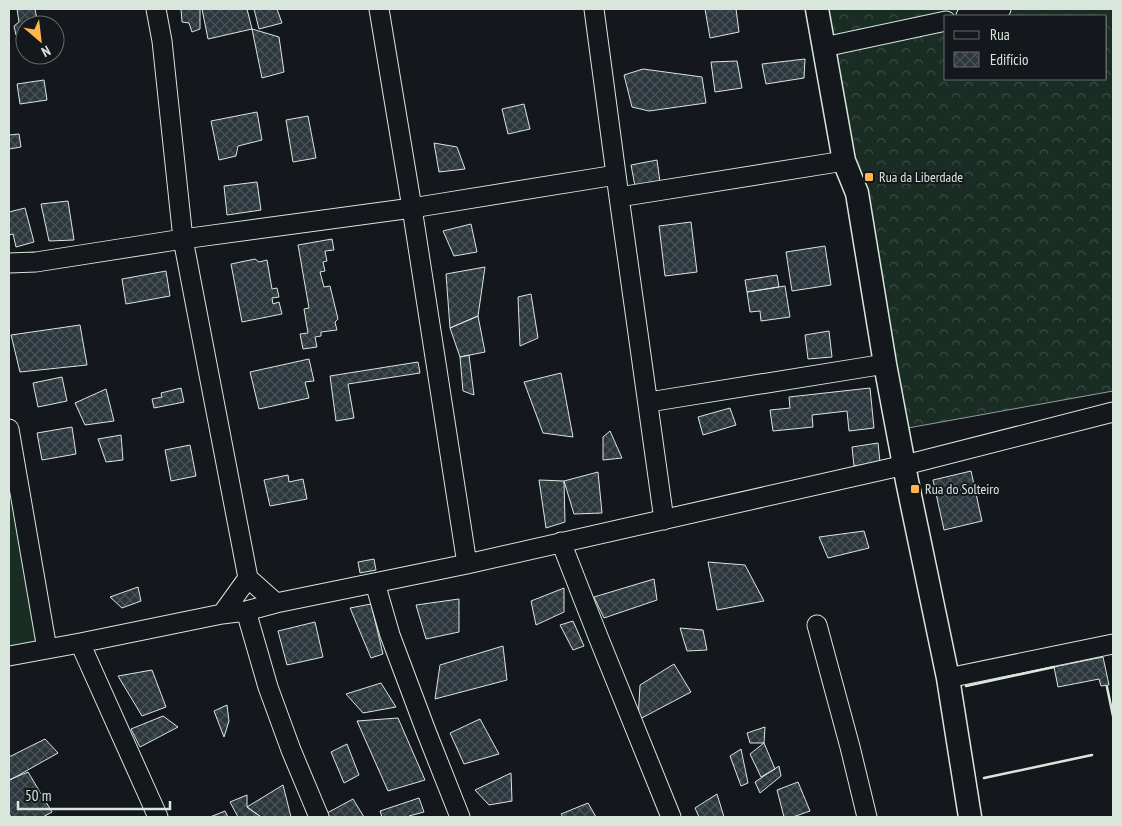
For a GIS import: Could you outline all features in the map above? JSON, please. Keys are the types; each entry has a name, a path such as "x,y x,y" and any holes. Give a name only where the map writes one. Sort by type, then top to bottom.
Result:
{"street":[{"path":"156,9 162,41 183,239 248,578 276,603"},
{"path":"379,9 467,564"},
{"path":"594,9 664,520"},
{"path":"817,9 844,161 858,193 885,364 948,678 970,817"},
{"path":"971,15 1001,9"},
{"path":"824,47 944,21"},
{"path":"619,197 844,161"},
{"path":"9,263 36,262 183,239 412,208 616,175"},
{"path":"648,402 885,364"},
{"path":"9,656 222,614 246,611 276,603 467,564 905,464 1113,412"},
{"path":"9,429 46,648"},
{"path":"561,542 598,639 671,817"},
{"path":"222,614 248,578"},
{"path":"376,583 390,635 460,817"},
{"path":"246,611 268,687 318,817"},
{"path":"817,625 868,817"},
{"path":"80,643 158,817"},
{"path":"948,678 1113,644"}],"green space":[{"path":"813,9 1113,9 1113,391 908,428"},
{"path":"9,463 40,642 9,648"}],"building":[{"path":"17,9 35,9 36,15 18,15"},
{"path":"181,9 200,9 200,29 192,32 189,23 182,22"},
{"path":"202,9 247,9 252,29 208,39"},
{"path":"254,9 277,9 282,23 259,29"},
{"path":"705,9 736,9 739,32 710,38"},
{"path":"252,29 279,37 284,72 262,78"},
{"path":"805,59 804,78 766,84 762,64"},
{"path":"737,61 742,88 715,92 711,62"},
{"path":"643,69 702,77 706,103 649,111 632,107 624,75"},
{"path":"44,80 47,100 20,104 17,84"},
{"path":"524,104 530,129 508,134 502,109"},
{"path":"257,112 262,140 238,146 236,156 219,160 211,121"},
{"path":"308,116 316,158 293,162 286,120"},
{"path":"19,134 21,147 9,149 9,135"},
{"path":"434,143 457,147 465,169 439,172"},
{"path":"657,160 660,182 635,186 631,165"},
{"path":"257,182 261,210 227,215 224,186"},
{"path":"68,201 74,240 49,241 41,204"},
{"path":"25,208 34,242 16,247 13,234 9,235 9,212"},
{"path":"691,222 697,272 665,276 659,226"},
{"path":"471,224 477,252 454,256 443,231"},
{"path":"332,239 334,250 325,251 327,261 323,262 325,271 320,272 324,287 330,286 338,319 335,322 337,330 321,332 321,336 315,337 317,347 303,349 300,334 308,333 304,309 309,308 298,245"},
{"path":"825,246 831,285 792,291 786,252"},
{"path":"255,259 259,262 267,260 272,289 277,288 279,297 272,298 273,304 279,302 282,314 242,322 231,264"},
{"path":"485,267 478,316 450,328 446,274"},
{"path":"166,271 170,296 126,304 122,279"},
{"path":"777,275 779,287 747,292 745,280"},
{"path":"785,286 790,317 761,321 760,311 750,312 747,292"},
{"path":"531,294 538,338 520,346 518,297"},
{"path":"478,316 485,352 460,357 450,328"},
{"path":"80,325 87,365 20,372 11,335"},
{"path":"829,331 832,357 808,359 805,335"},
{"path":"469,355 474,395 463,391 460,357"},
{"path":"309,359 314,381 305,382 309,398 259,409 250,372"},
{"path":"418,362 420,373 348,384 354,418 336,421 330,376"},
{"path":"561,373 573,437 543,433 524,382"},
{"path":"62,377 67,401 38,407 33,383"},
{"path":"181,388 184,402 154,408 152,399 162,397 161,393"},
{"path":"870,388 874,428 849,431 847,411 812,415 813,427 773,431 770,410 790,408 789,397"},
{"path":"106,389 114,421 85,425 75,403"},
{"path":"730,408 736,425 703,435 698,417"},
{"path":"72,427 76,454 42,460 37,433"},
{"path":"610,431 622,458 603,460 603,437"},
{"path":"121,435 123,460 106,462 98,439"},
{"path":"878,443 880,462 854,466 852,447"},
{"path":"190,445 196,476 171,481 165,450"},
{"path":"971,471 982,521 944,530 933,480"},
{"path":"598,472 602,513 574,514 564,481"},
{"path":"288,475 289,482 303,479 307,499 270,506 264,480"},
{"path":"539,480 564,481 565,522 546,528"},
{"path":"864,531 869,548 828,558 819,537"},
{"path":"374,559 376,570 360,573 358,562"},
{"path":"708,562 745,565 764,601 717,610"},
{"path":"654,579 657,600 604,618 594,597"},
{"path":"138,587 141,601 122,608 110,597"},
{"path":"564,588 564,612 536,625 531,601"},
{"path":"459,599 459,632 426,639 416,605"},
{"path":"371,604 383,654 371,658 350,608"},
{"path":"573,621 584,646 573,650 560,625"},
{"path":"315,622 323,657 287,665 278,631"},
{"path":"680,628 703,630 707,650 687,651"},
{"path":"503,646 507,680 435,699 440,665"},
{"path":"1103,657 1109,685 1101,686 1099,679 1058,687 1054,667"},
{"path":"674,664 691,692 638,720 640,685"},
{"path":"152,670 166,707 142,716 118,676"},
{"path":"381,683 396,707 363,713 346,694"},
{"path":"227,705 229,721 224,737 214,711"},
{"path":"163,716 178,727 140,747 131,729"},
{"path":"398,718 425,780 388,791 357,721"},
{"path":"480,719 499,754 464,764 450,733"},
{"path":"765,727 764,743 750,743 747,733"},
{"path":"45,739 58,753 10,780 9,757"},
{"path":"764,743 775,769 761,777 750,754"},
{"path":"347,744 359,775 344,783 331,752"},
{"path":"741,749 748,783 741,786 730,756"},
{"path":"779,766 781,776 760,793 755,782"},
{"path":"28,772 52,812 43,817 11,817 9,813 9,780"},
{"path":"511,773 512,801 489,805 475,790"},
{"path":"798,782 810,811 793,817 784,817 777,790"},
{"path":"283,785 291,817 261,817 247,807"},
{"path":"717,794 724,817 699,817 695,808"},
{"path":"247,795 247,807 261,817 238,817 230,802"},
{"path":"419,798 424,812 410,817 382,817 380,811"},
{"path":"353,799 364,817 330,817 327,813"},
{"path":"588,803 596,817 563,817 561,814"},
{"path":"225,811 228,817 210,817"}],"wall":[{"path":"966,686 1054,667"},
{"path":"1107,687 1113,716"},
{"path":"984,778 1092,755"}],"place":[{"name":"Rua da Liberdade","path":"869,177"},
{"name":"Rua do Solteiro","path":"915,489"}]}
